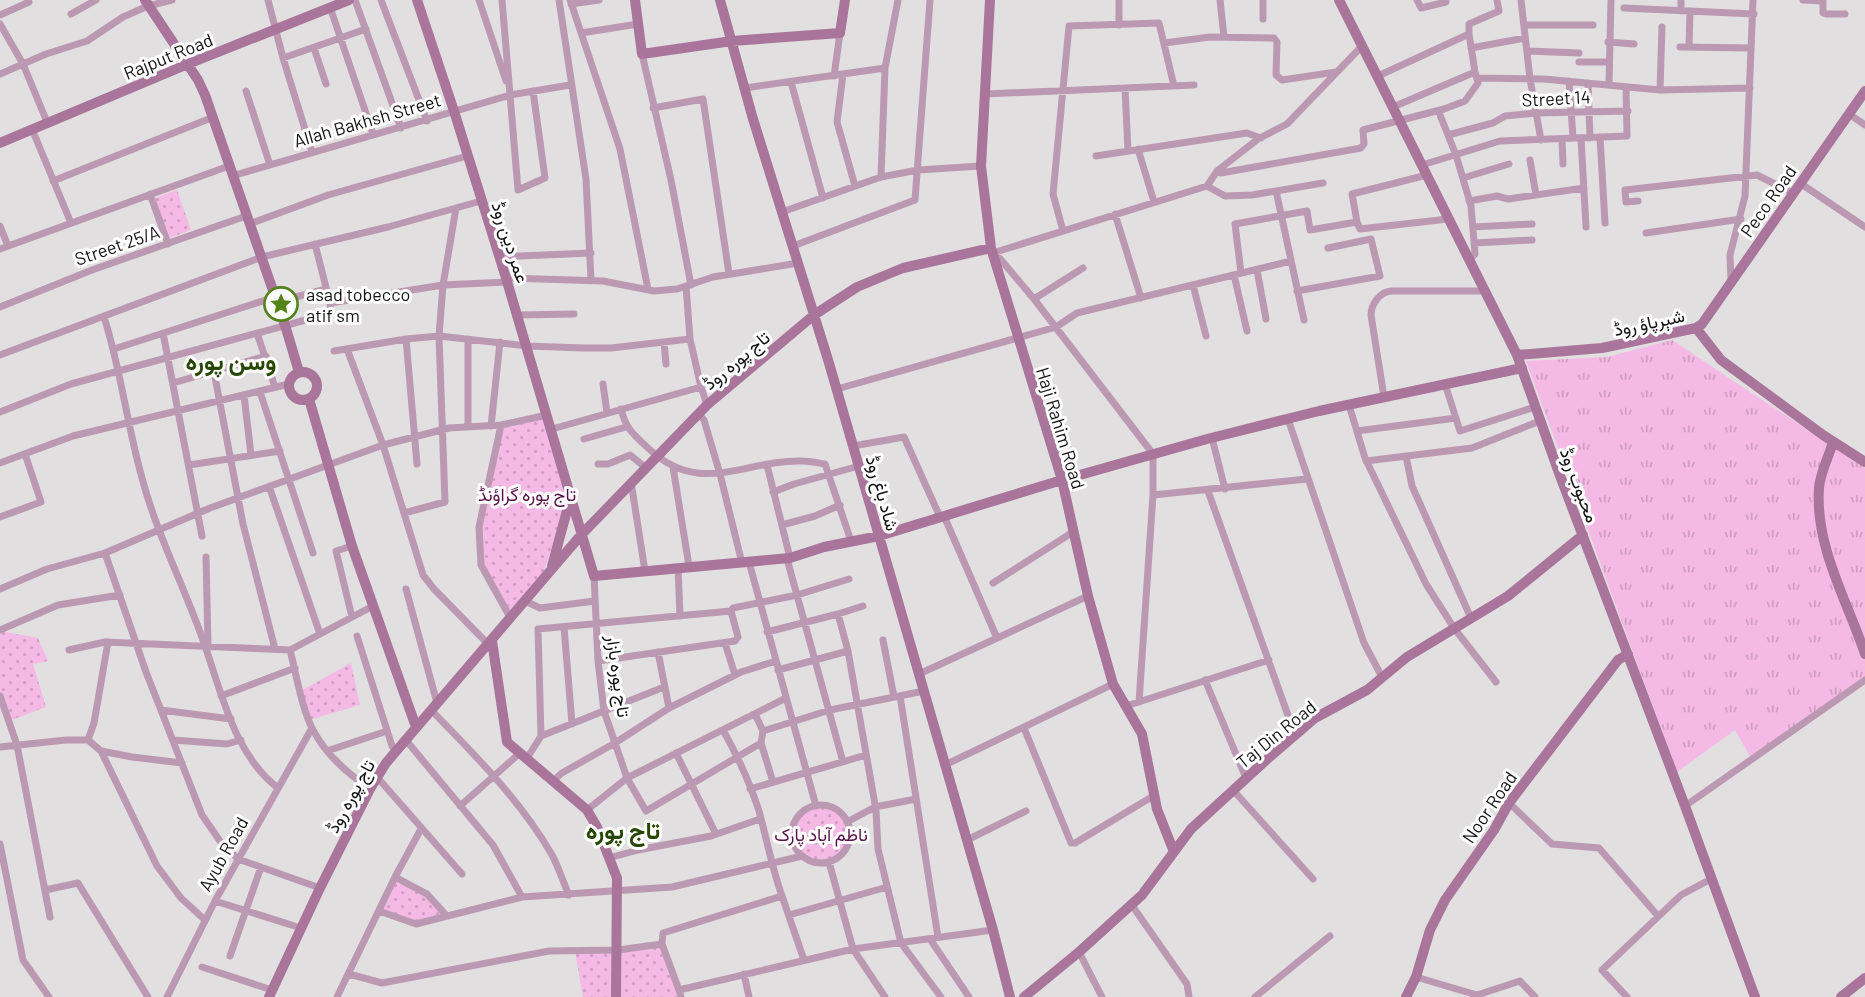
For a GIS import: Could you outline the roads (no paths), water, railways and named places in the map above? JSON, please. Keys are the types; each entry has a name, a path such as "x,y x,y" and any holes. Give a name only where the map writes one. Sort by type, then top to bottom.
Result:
{"main road":[{"name":"Rajput Road","path":"0,143 349,0"},
{"name":"عمر دین روڈ","path":"417,0 507,280 594,576"},
{"path":"635,0 642,54 732,41 840,33 845,0"},
{"name":"شاد باغ روڈ","path":"720,0 837,389 993,929 1010,997"},
{"path":"978,0 990,1"},
{"name":"محبوب روڈ","path":"1339,0 1517,355 1755,997"},
{"name":"Haji Rahim Road","path":"990,1 981,166 994,250 1017,338 1062,480 1088,596 1114,684 1142,734 1157,809 1174,852"},
{"path":"146,3 188,64 205,95 285,324 299,372"},
{"name":"Peco Road","path":"1696,328 1702,324 1865,91"},
{"name":"تاج پورہ روڈ","path":"271,993 320,888 377,777 405,739 581,535 645,467 707,405 814,315 857,287 903,268 994,250"},
{"name":"شېرپاؤ روڈ","path":"1517,355 1602,348 1696,328 1721,360 1865,463"},
{"path":"594,576 789,559 824,547 879,536 1212,438 1384,397 1522,368"},
{"path":"299,372 310,374 317,382 315,393 309,399 296,399 289,390 289,383 292,376 299,372"},
{"path":"309,399 352,546 416,727"},
{"path":"1833,442 1819,486 1819,510 1829,559 1865,654"},
{"name":"تاج پورہ روڈ","path":"551,570 571,496"},
{"name":"Taj Din Road","path":"1024,997 1142,895 1191,829 1315,718 1367,690 1407,657 1508,596 1583,535"},
{"path":"490,643 507,742 587,810 617,878 618,950 614,997"},
{"name":"Noor Road","path":"1406,997 1416,977 1430,930 1445,901 1494,830 1509,803 1618,660 1628,654"},
{"path":"1841,997 1865,978"}],"street":[{"path":"0,15 29,2 28,0"},
{"path":"71,14 96,0"},
{"path":"0,74 86,41 146,3 172,0"},
{"path":"268,0 313,152"},
{"path":"355,0 401,128"},
{"path":"381,0 427,121"},
{"path":"479,0 510,95"},
{"path":"502,0 519,190 545,178 533,91"},
{"path":"559,0 586,179 591,280"},
{"path":"599,0 570,2 620,149 648,289"},
{"path":"881,177 885,68 898,0"},
{"path":"793,246 915,200 930,0"},
{"path":"1119,0 1119,25"},
{"path":"1220,0 1224,37"},
{"path":"1263,0 1264,19"},
{"path":"1417,0 1421,8 1446,0"},
{"path":"1217,171 1221,173 1361,148 1364,145 1363,130 1400,122 1465,101 1478,83 1469,24 1499,10 1497,0"},
{"path":"1521,0 1530,79 1541,140"},
{"path":"1609,84 1611,0"},
{"path":"1681,0 1681,11"},
{"path":"1731,282 1730,255 1745,195 1753,0"},
{"path":"1803,0 1823,1 1823,13 1845,14"},
{"path":"335,4 340,37 373,134"},
{"path":"1624,8 1638,4 1681,11 1754,14"},
{"path":"1690,11 1684,47 1751,48"},
{"path":"1063,231 1053,194 1069,26 1159,23 1174,86"},
{"path":"0,24 23,64 47,122"},
{"path":"581,33 638,24"},
{"path":"1524,24 1593,25"},
{"path":"1660,90 1662,27"},
{"path":"283,58 366,29"},
{"path":"834,76 840,33"},
{"path":"1378,76 1469,34"},
{"path":"1164,43 1210,37 1276,40 1276,75 1282,80 1337,72"},
{"path":"1471,48 1525,38"},
{"path":"1608,42 1634,44"},
{"path":"1139,702 1153,495 1153,454 994,250 1208,186 1217,171 1261,138 1287,124 1362,46"},
{"path":"314,48 327,84"},
{"path":"1527,51 1609,62"},
{"path":"642,54 671,180 688,286 690,339 707,405"},
{"path":"745,88 885,68"},
{"path":"843,74 837,122 855,186"},
{"path":"1393,107 1476,75 1660,90 1750,88"},
{"path":"1569,81 1571,112 1584,188 1586,227"},
{"path":"791,82 824,198"},
{"path":"1588,83 1590,138"},
{"name":"Allah Bakhsh Street","path":"4,247 150,194 230,171 270,166 510,95 570,85"},
{"path":"985,94 1194,85"},
{"path":"1448,219 1360,229 1352,194 1500,141 1627,136 1626,87"},
{"path":"1125,88 1128,151"},
{"path":"246,91 270,166"},
{"path":"653,108 703,99 729,274"},
{"name":"Street 14","path":"1448,135 1505,116 1628,111"},
{"path":"1849,114 1865,125"},
{"path":"1440,115 1469,201 1475,254 1469,260"},
{"path":"53,181 211,118"},
{"path":"32,129 71,223"},
{"path":"1096,156 1247,133 1261,138"},
{"path":"1600,137 1605,223"},
{"path":"1562,139 1563,164"},
{"path":"1138,149 1154,202"},
{"name":"Street 25/A","path":"0,307 92,270 168,244 467,156"},
{"path":"1530,160 1535,195"},
{"path":"1463,178 1509,164"},
{"path":"782,212 881,177 918,170 981,166"},
{"path":"1638,201 1626,202 1625,190 1757,175 1793,193"},
{"path":"1208,186 1225,196 1322,183"},
{"path":"1800,183 1865,227"},
{"path":"1469,201 1497,196 1507,199 1584,188"},
{"path":"1276,191 1304,320"},
{"path":"150,194 168,244"},
{"path":"0,355 261,257 481,201"},
{"path":"404,513 445,502 439,336 443,285 456,208"},
{"path":"1247,331 1238,274 1235,224 1307,211 1311,230 1357,222"},
{"path":"1115,214 1141,298"},
{"path":"1646,233 1741,219"},
{"path":"1473,227 1532,223"},
{"path":"0,226 4,247"},
{"path":"1297,291 1380,276 1371,239 1328,248"},
{"path":"1474,243 1532,240"},
{"path":"0,412 71,384 331,313 315,244"},
{"path":"499,257 591,253"},
{"path":"837,389 1056,327 1077,313 1291,261"},
{"path":"330,303 443,285 507,280 591,280 648,289 677,289 729,274 798,263"},
{"path":"1034,299 1083,268"},
{"path":"1257,270 1266,319"},
{"path":"1193,285 1206,336"},
{"path":"114,349 276,299 326,289"},
{"path":"1384,397 1371,315 1382,294 1391,291 1486,291"},
{"path":"517,315 574,314"},
{"path":"104,317 120,371 143,481 206,645 221,696 247,754 262,776 278,788"},
{"path":"163,333 202,536"},
{"path":"257,333 275,387"},
{"path":"334,351 406,338 439,336 527,346 611,348 690,339"},
{"path":"406,338 416,464"},
{"path":"468,339 468,427"},
{"path":"491,426 500,342"},
{"path":"664,342 666,364"},
{"path":"347,349 383,445 423,575 490,643"},
{"path":"173,383 266,356"},
{"path":"214,372 239,498 275,649"},
{"path":"0,463 73,436 289,383"},
{"path":"603,384 607,413"},
{"path":"1445,384 1460,431 1535,407"},
{"path":"552,429 701,387"},
{"path":"260,392 313,553"},
{"path":"244,396 251,455"},
{"path":"1349,405 1366,461 1426,584 1454,628 1496,682"},
{"path":"621,409 626,427 656,456 673,467 704,474 720,474 803,461 825,464 851,541"},
{"path":"698,413 704,420 759,603 816,806"},
{"path":"0,589 47,569 105,554 269,486 383,445 443,429 501,425 547,415"},
{"path":"1357,430 1456,418"},
{"path":"1288,419 1364,643 1382,677"},
{"path":"1366,461 1472,448 1540,421"},
{"path":"501,425 479,527 481,565 511,619"},
{"path":"584,439 626,427"},
{"path":"853,446 904,437 997,638"},
{"path":"1212,438 1225,489"},
{"path":"189,465 280,450"},
{"path":"0,517 41,502 25,454"},
{"path":"598,464 608,464 630,455 645,467"},
{"path":"1406,456 1412,486 1471,618"},
{"path":"766,465 797,595 843,762"},
{"path":"773,492 859,466"},
{"path":"673,467 684,567 680,616"},
{"path":"1153,495 1307,479"},
{"path":"631,482 645,571"},
{"path":"269,486 320,634"},
{"path":"1208,491 1295,735"},
{"path":"782,526 816,516 840,505"},
{"path":"993,583 1073,532"},
{"path":"352,546 336,551 352,617"},
{"path":"105,554 136,644 202,815 222,844 238,859 320,888"},
{"path":"206,557 206,645"},
{"name":"تاج پورہ بازار","path":"594,576 598,661 604,711 627,778 646,811 691,784"},
{"path":"541,736 538,629 731,611 733,608 797,595 849,579"},
{"path":"406,589 434,706 523,813 552,856 569,895"},
{"path":"0,630 58,605 120,596"},
{"path":"919,674 1088,596"},
{"path":"525,601 540,608 596,601"},
{"path":"69,650 108,642 290,650 373,606"},
{"path":"767,632 863,606"},
{"path":"598,661 737,640 731,611"},
{"path":"838,614 848,651 875,807 878,849 901,943 941,997"},
{"path":"564,627 572,724"},
{"path":"357,636 392,746 396,751"},
{"path":"883,640 897,697 916,799 934,938 969,997"},
{"path":"88,740 108,642"},
{"path":"725,643 735,676"},
{"path":"290,650 312,728 327,751 346,772 370,789"},
{"path":"778,670 848,651"},
{"path":"658,652 669,708"},
{"path":"1126,706 1269,660"},
{"path":"553,781 669,708 735,676 776,661"},
{"path":"221,696 295,668"},
{"path":"1205,680 1246,778"},
{"path":"1685,806 1865,680"},
{"path":"946,765 1114,684"},
{"path":"460,806 493,777 523,756 541,736 664,687"},
{"path":"763,731 830,710 924,691"},
{"path":"0,696 18,745 50,917"},
{"path":"587,810 627,778 786,698"},
{"path":"161,710 230,719"},
{"path":"755,714 763,731 761,743 773,782"},
{"name":"Ayub Road","path":"167,997 215,901 312,728"},
{"path":"1024,728 1071,843 1155,796"},
{"path":"723,730 738,757 750,789 771,864 804,960"},
{"path":"327,751 387,731"},
{"path":"405,739 493,845 522,897"},
{"path":"0,747 88,740 101,751 157,866 181,898 205,920"},
{"path":"173,740 227,744 241,740"},
{"path":"691,784 761,743"},
{"path":"101,751 182,763"},
{"path":"676,753 716,834"},
{"path":"750,789 866,755"},
{"path":"377,777 461,874"},
{"path":"1233,790 1313,879"},
{"path":"847,822 875,807 916,799"},
{"path":"1509,803 1552,844 1599,848 1658,916"},
{"path":"816,806 834,809 847,822 849,841 838,857 829,862 810,861 802,856 792,840 794,822 807,809 816,806"},
{"path":"967,839 1026,811"},
{"path":"610,859 638,850 716,834 760,819"},
{"path":"337,997 421,829"},
{"path":"0,844 23,960 49,997"},
{"path":"379,911 416,925 522,897 618,893 672,887 802,856"},
{"path":"829,862 853,950 885,997"},
{"path":"230,956 261,867"},
{"path":"395,877 427,894 446,915"},
{"path":"1628,997 1602,970 1681,895 1711,879"},
{"path":"45,890 78,883 148,997"},
{"path":"789,915 887,887"},
{"path":"782,896 663,933 662,944 680,994 744,974 804,960 993,929"},
{"path":"215,901 301,928"},
{"path":"1131,904 1187,984 1189,997"},
{"path":"1255,997 1330,936"},
{"path":"349,974 382,982 549,951 618,950 662,944"},
{"path":"1079,952 1101,997"},
{"path":"202,967 271,993"},
{"path":"744,974 749,997"},
{"path":"1416,977 1477,995 1520,981 1535,997"}],"place":[{"name":"asad tobecco atif sm","path":"281,304"}],"district":[{"name":"وسن پورہ","path":"231,360"},
{"name":"تاج پورہ","path":"623,829"}],"park label":[{"name":"تاج پورہ گراؤنڈ","path":"527,494"},
{"name":"ناظم آباد پارک","path":"821,834"}]}
